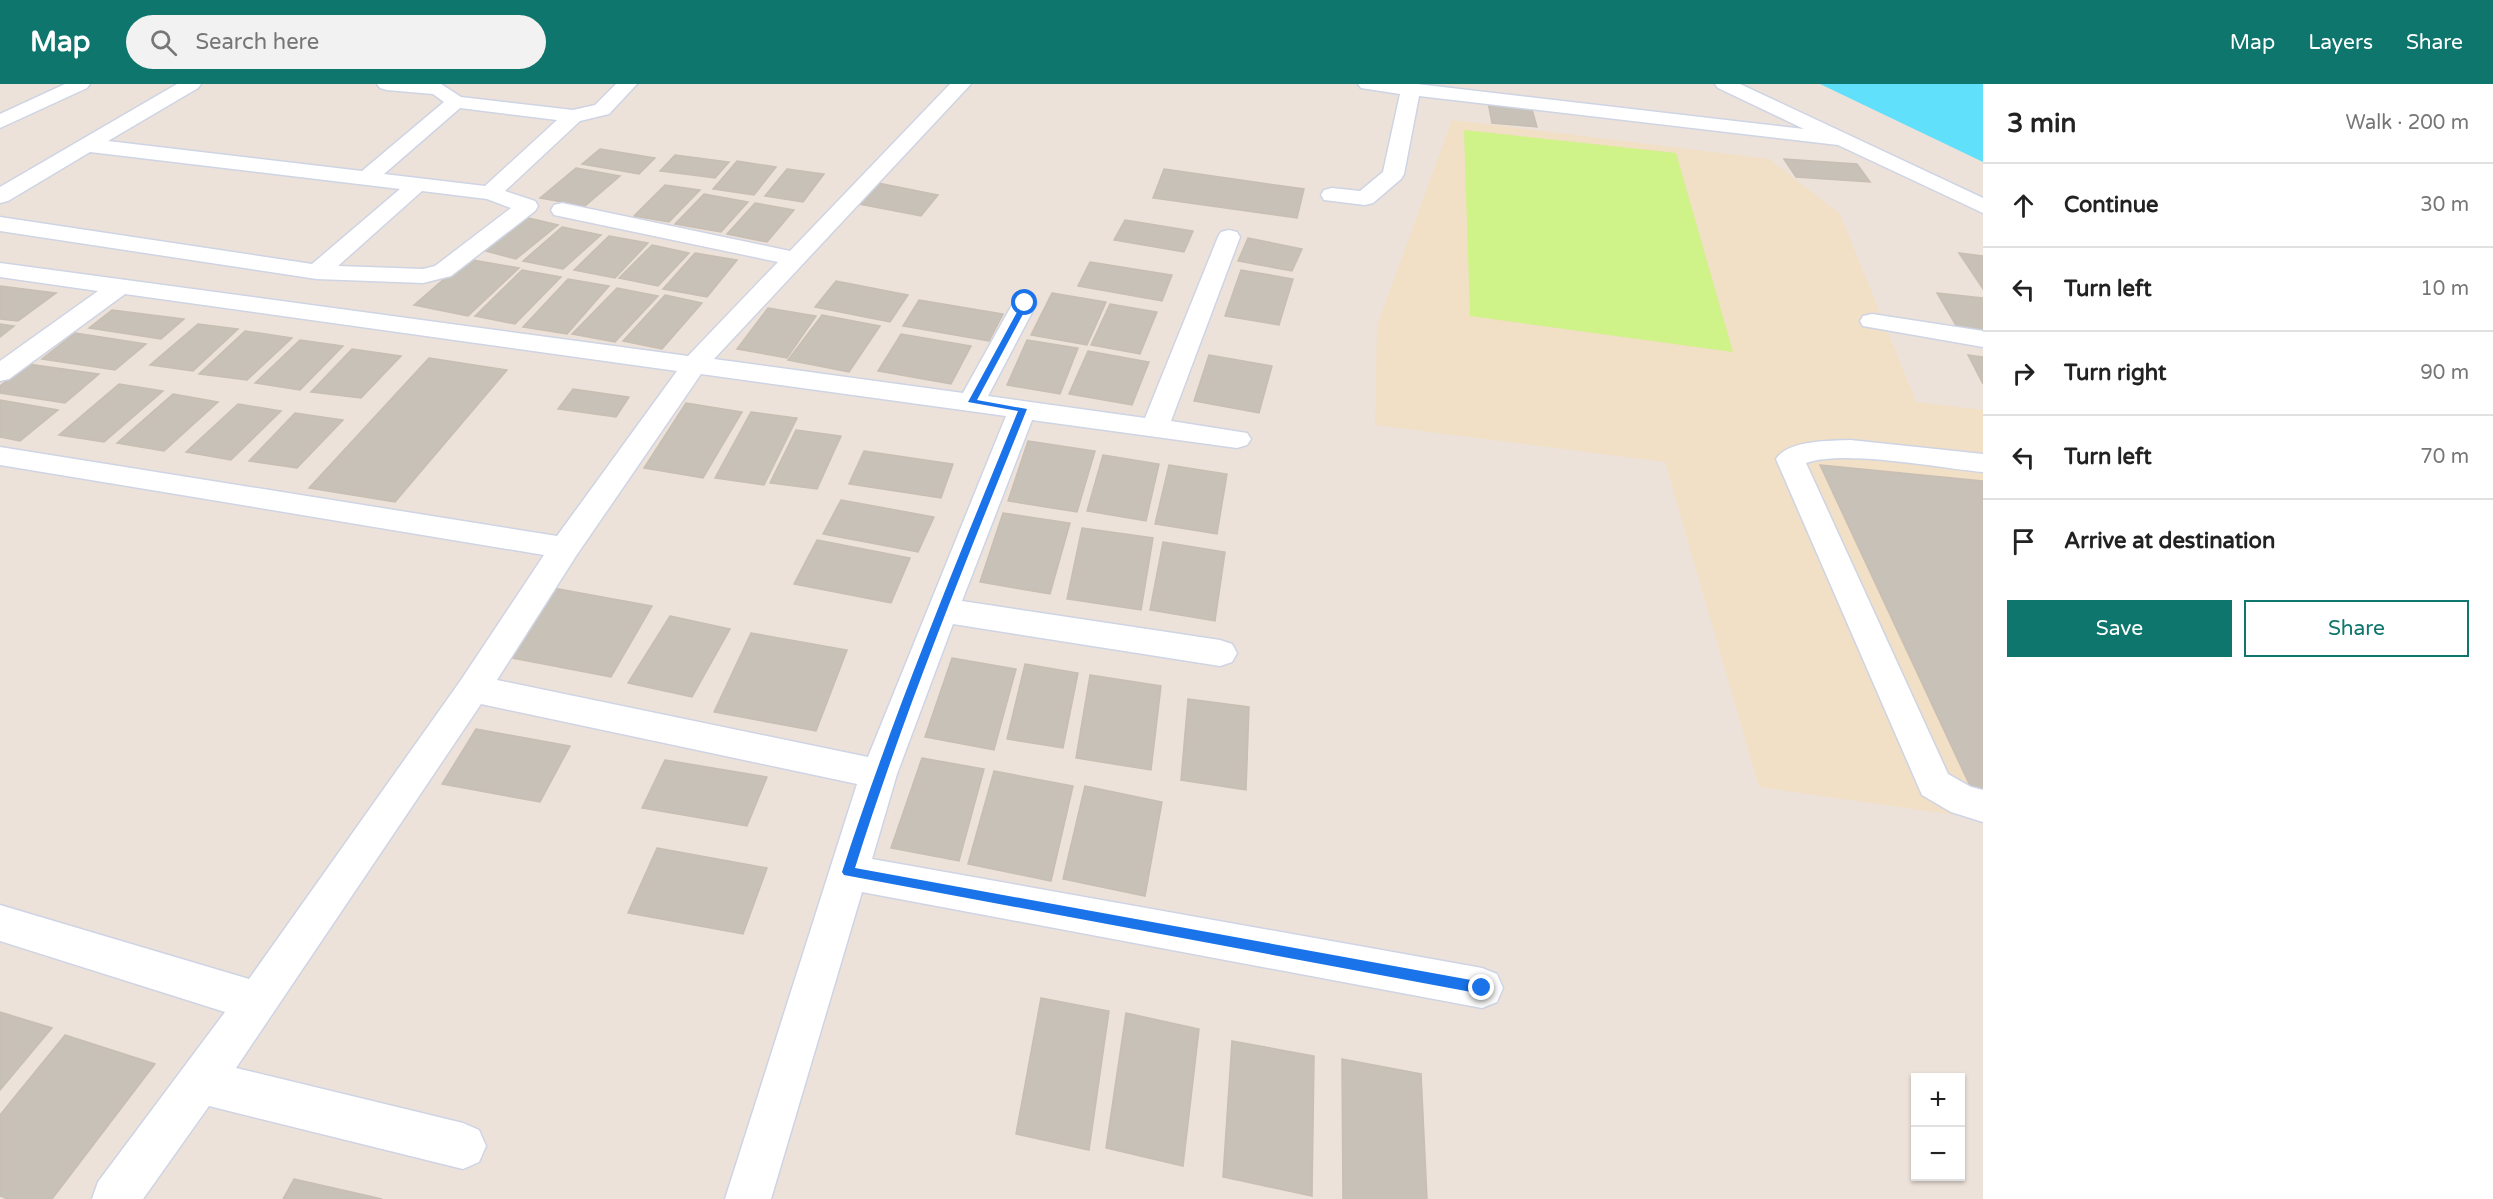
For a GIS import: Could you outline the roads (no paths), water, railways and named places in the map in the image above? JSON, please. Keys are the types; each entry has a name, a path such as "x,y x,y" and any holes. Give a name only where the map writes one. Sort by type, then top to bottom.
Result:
{"street":[{"path":"0,122 80,84"},
{"path":"0,196 191,84"},
{"path":"387,84 441,87 456,102 573,116 602,110 627,84"},
{"path":"116,1199 258,1002 473,689 565,548 696,363 962,84"},
{"path":"1368,84 1411,89 1475,90 1838,139"},
{"path":"1725,84 1983,206"},
{"path":"1332,195 1365,198 1393,174 1411,89"},
{"path":"367,178 456,102"},
{"path":"490,193 573,116"},
{"path":"0,224 317,272 423,276 443,271 527,206 490,193 87,145"},
{"path":"317,272 418,184"},
{"path":"562,210 795,259"},
{"path":"1155,427 1229,237"},
{"path":"0,270 696,363 1237,439"},
{"path":"0,373 119,287"},
{"path":"972,402 1025,303"},
{"path":"1872,321 1983,339"},
{"path":"748,1199 879,774 1023,409"},
{"path":"1983,463 1850,449 1815,450 1790,459 1935,784 1952,794 1983,806"},
{"path":"0,456 565,548"},
{"path":"942,610 1220,653"},
{"path":"473,689 879,774"},
{"path":"848,872 1482,988"},
{"path":"0,923 258,1002"},
{"path":"201,1082 463,1146"}],"water":[{"path":"1820,84 1983,84 1983,162"}]}
